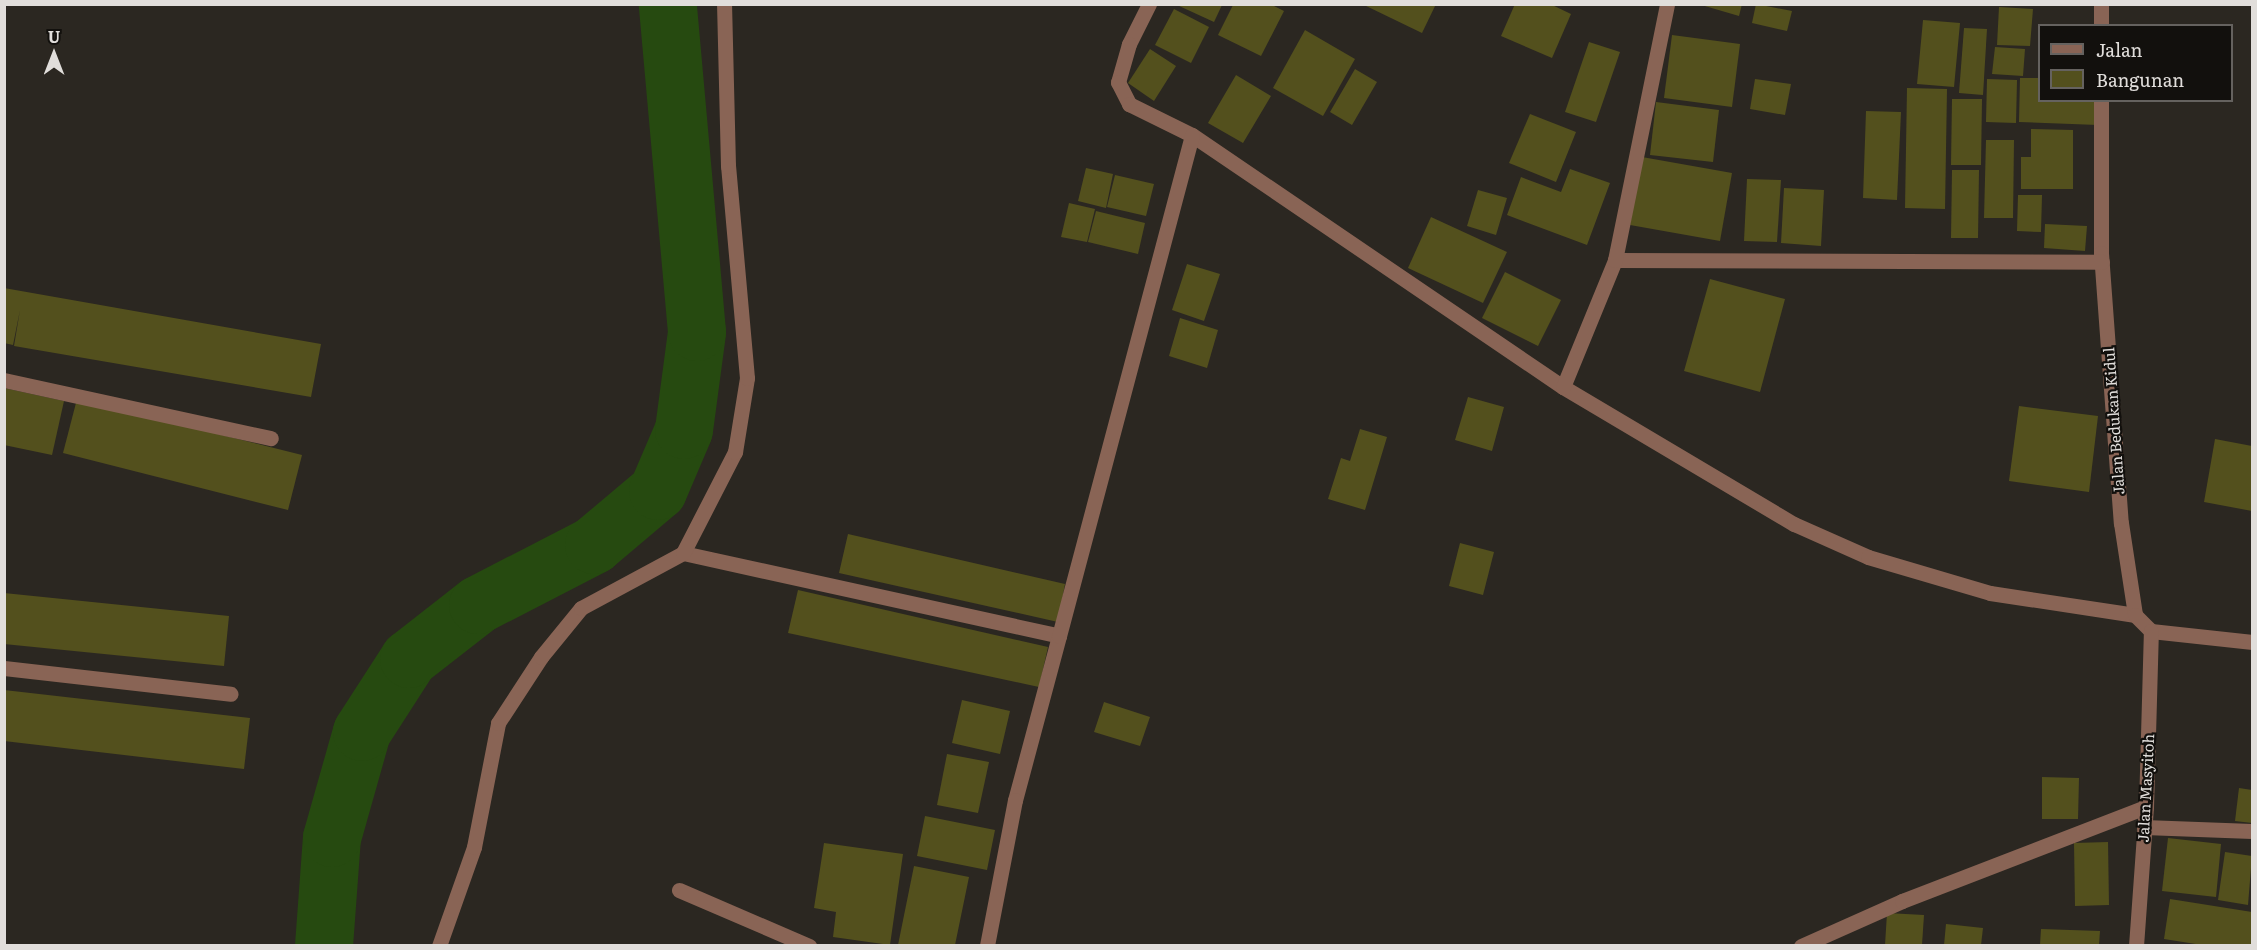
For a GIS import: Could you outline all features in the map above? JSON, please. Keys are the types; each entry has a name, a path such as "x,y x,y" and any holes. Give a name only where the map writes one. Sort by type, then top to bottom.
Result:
{"street":[{"path":"439,945 474,847 498,723 541,657 580,608 683,553 735,452 747,378 728,166 724,4"},
{"path":"1149,4 1129,44 1118,82 1129,104 1192,135 1563,387 1794,524 1868,557 1990,593 2135,615 2151,631 2253,642"},
{"path":"1563,387 1615,260 1667,4"},
{"path":"2101,4 2101,24"},
{"name":"Jalan Bedukan Kidul","path":"2101,102 2102,262 2121,523 2135,615"},
{"path":"987,945 1015,800 1192,135"},
{"path":"1615,260 2102,262"},
{"path":"4,380 271,438"},
{"path":"683,553 1059,636"},
{"name":"Jalan Masyitoh","path":"2136,945 2146,807 2151,631"},
{"path":"4,668 231,694"},
{"path":"1801,945 1902,901 2146,807"},
{"path":"2144,827 2253,831"},
{"path":"679,890 809,945"}],"building":[{"path":"1362,4 1436,4 1422,33"},
{"path":"1515,4 1550,4 1571,14 1552,58 1501,36"},
{"path":"1698,4 1742,4 1739,16"},
{"path":"1756,4 1792,11 1787,31 1752,23"},
{"path":"1177,5 1222,5 1214,22"},
{"path":"1233,5 1272,5 1284,11 1261,56 1218,35"},
{"path":"1999,7 2033,9 2030,46 1997,45"},
{"path":"1174,9 1209,27 1191,63 1155,45"},
{"path":"1923,20 1960,23 1954,87 1917,84"},
{"path":"1964,28 1987,29 1983,95 1959,93"},
{"path":"1305,30 1355,59 1323,116 1273,88"},
{"path":"1672,35 1740,44 1732,107 1664,98"},
{"path":"1589,42 1620,52 1596,122 1565,112"},
{"path":"1995,47 2025,49 2023,76 1992,74"},
{"path":"1150,49 1176,66 1154,101 1128,83"},
{"path":"1355,69 1377,82 1352,125 1330,112"},
{"path":"1236,75 1271,96 1243,143 1208,123"},
{"path":"2020,78 2038,78 2038,102 2098,102 2098,125 2019,122"},
{"path":"1755,79 1791,84 1785,115 1750,109"},
{"path":"1987,79 2017,80 2016,123 1986,122"},
{"path":"1907,88 1947,89 1945,209 1905,208"},
{"path":"1952,99 1982,99 1981,165 1951,165"},
{"path":"1656,102 1719,110 1713,162 1650,155"},
{"path":"1866,111 1901,112 1897,200 1863,198"},
{"path":"1530,114 1576,132 1556,182 1509,163"},
{"path":"2031,129 2073,130 2073,189 2021,189 2021,157 2031,157"},
{"path":"1986,140 2014,140 2013,218 1984,218"},
{"path":"1642,157 1732,173 1720,241 1630,225"},
{"path":"1086,168 1113,174 1106,208 1078,201"},
{"path":"1570,169 1610,183 1587,245 1507,215 1521,177 1561,192"},
{"path":"1952,170 1979,170 1978,238 1951,238"},
{"path":"1115,175 1154,184 1146,216 1107,207"},
{"path":"1747,179 1781,180 1777,242 1744,241"},
{"path":"1784,188 1824,190 1821,246 1781,243"},
{"path":"1478,190 1507,198 1496,235 1467,226"},
{"path":"2018,195 2042,195 2041,232 2017,231"},
{"path":"1069,203 1095,209 1087,242 1061,237"},
{"path":"1096,211 1145,223 1138,254 1088,242"},
{"path":"1431,217 1507,252 1483,303 1408,268"},
{"path":"2045,224 2087,226 2085,251 2044,248"},
{"path":"1187,264 1220,274 1204,321 1172,310"},
{"path":"1505,272 1561,300 1538,346 1482,318"},
{"path":"1710,279 1785,299 1760,392 1684,371"},
{"path":"4,288 321,344 311,397 14,346 20,310 13,345 4,343"},
{"path":"1180,318 1218,330 1207,368 1169,356"},
{"path":"4,388 64,401 52,455 4,445"},
{"path":"1468,397 1504,407 1492,451 1455,440"},
{"path":"77,399 302,455 288,510 63,453"},
{"path":"2019,406 2098,416 2089,492 2009,481"},
{"path":"1360,429 1387,437 1365,510 1328,499 1341,458 1350,461"},
{"path":"2215,439 2252,446 2252,511 2204,502"},
{"path":"848,534 1065,584 1058,622 839,573"},
{"path":"1460,543 1494,552 1483,595 1449,586"},
{"path":"798,590 1048,647 1039,687 788,633"},
{"path":"4,593 229,616 224,666 4,644"},
{"path":"4,690 250,718 244,769 4,741"},
{"path":"962,700 1010,711 1000,754 952,743"},
{"path":"1104,702 1150,717 1140,746 1094,732"},
{"path":"947,754 989,762 978,813 937,805"},
{"path":"2042,777 2079,778 2078,819 2042,819"},
{"path":"2239,788 2252,790 2252,823 2235,821"},
{"path":"925,816 995,830 987,870 917,856"},
{"path":"2168,838 2221,844 2216,897 2162,891"},
{"path":"2108,842 2109,905 2075,906 2074,843"},
{"path":"824,843 903,854 890,945 833,937 836,912 814,908"},
{"path":"2225,852 2252,856 2248,905 2218,900"},
{"path":"914,866 969,877 955,945 898,945"},
{"path":"2170,899 2252,912 2252,945 2202,945 2164,939"},
{"path":"1887,913 1924,915 1922,945 1885,945"},
{"path":"1946,924 1983,928 1981,945 1944,945"},
{"path":"2041,929 2100,931 2099,945 2040,945"}],"waterway":[{"path":"324,946 332,838 362,732 409,659 478,605 594,545 658,491 684,430 697,332 668,4"}]}
